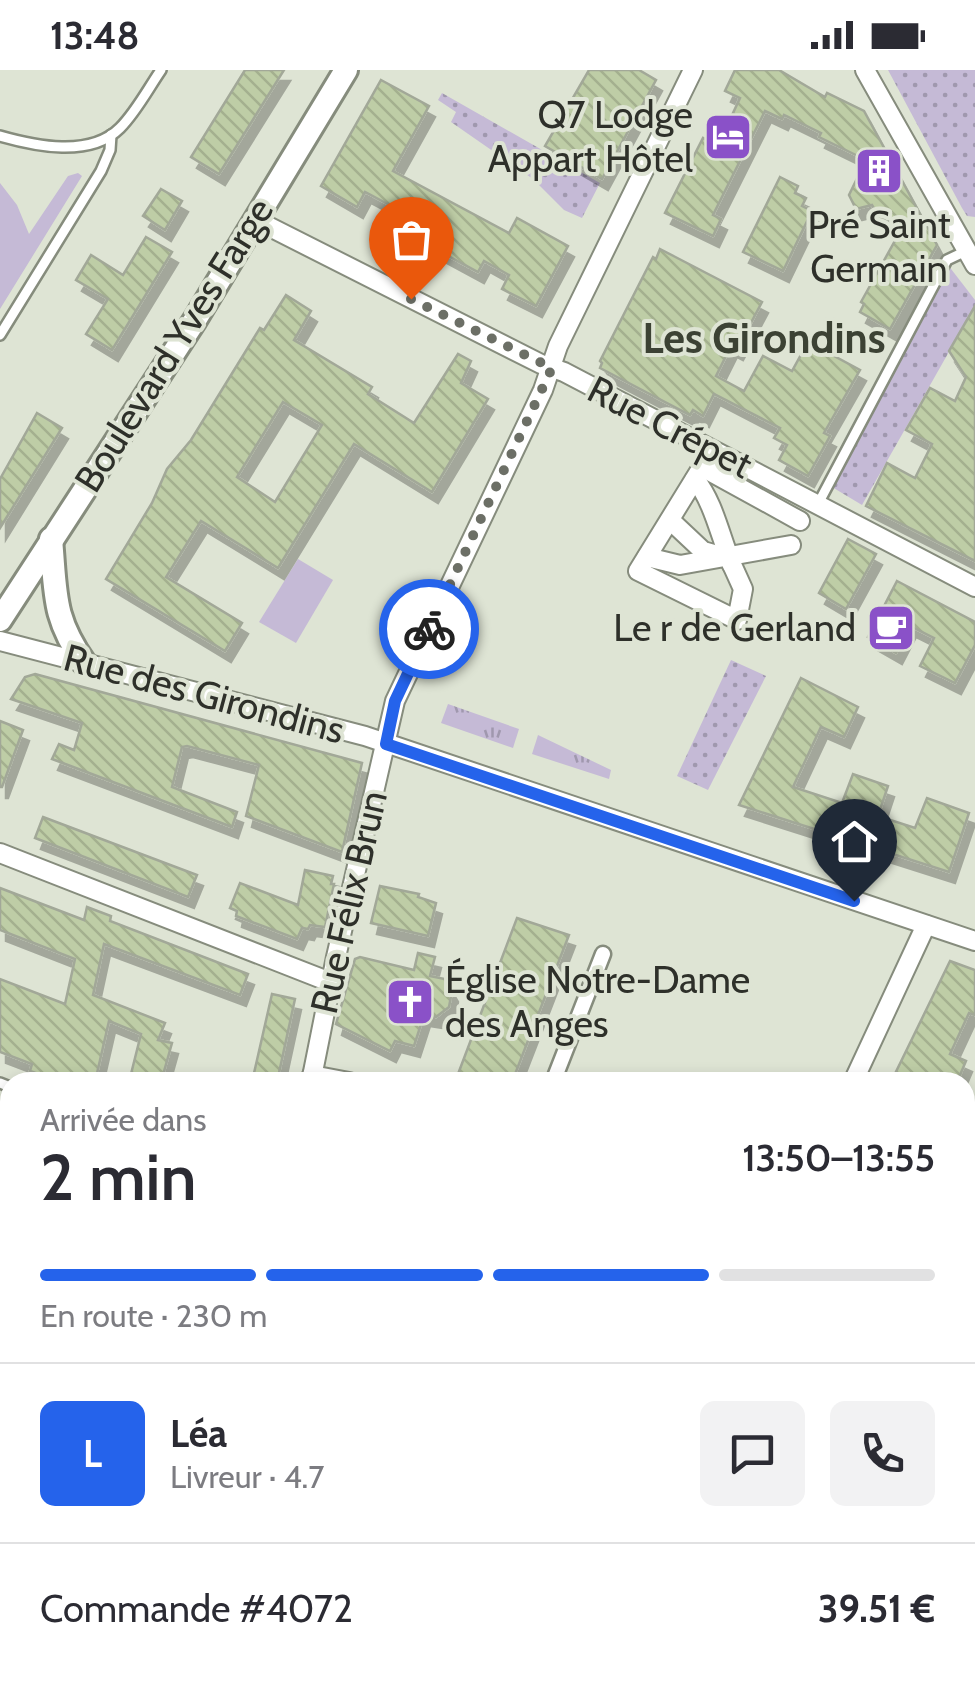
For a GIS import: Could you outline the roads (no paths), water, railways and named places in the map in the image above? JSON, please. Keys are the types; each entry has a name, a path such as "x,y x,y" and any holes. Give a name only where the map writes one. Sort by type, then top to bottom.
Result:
{"street":[{"name":"Boulevard Yves Farge","path":"0,620 194,320 346,70"},
{"name":"Rue Félix Brun","path":"313,1072 330,982 395,701 552,368 558,346 693,70"},
{"path":"866,70 972,254"},
{"name":"Rue Crépet","path":"254,219 975,587"},
{"path":"695,478 709,496 716,527 743,589 738,620 638,572 695,478 702,468 800,521"},
{"path":"670,520 703,551 731,563"},
{"path":"52,539 58,618 85,664"},
{"path":"647,558 680,566 731,563 791,545"},
{"name":"Rue des Girondins","path":"0,641 386,744 975,941"},
{"path":"0,853 330,982"},
{"path":"857,1072 926,925"},
{"path":"557,1072 603,954"}],"lane":[{"path":"0,136 42,148 64,148 111,136 121,128 161,70"},
{"path":"0,336 101,171 111,136"},
{"path":"818,504 947,260 972,254"}],"place":[{"name":"Q7 Lodge Appart Hôtel","path":"728,137"},
{"name":"Pré Saint Germain","path":"879,171"},
{"name":"Le r de Gerland","path":"891,628"},
{"name":"Église Notre-Dame des Anges","path":"410,1002"}],"district":[{"name":"Les Girondins","path":"764,338"}]}
